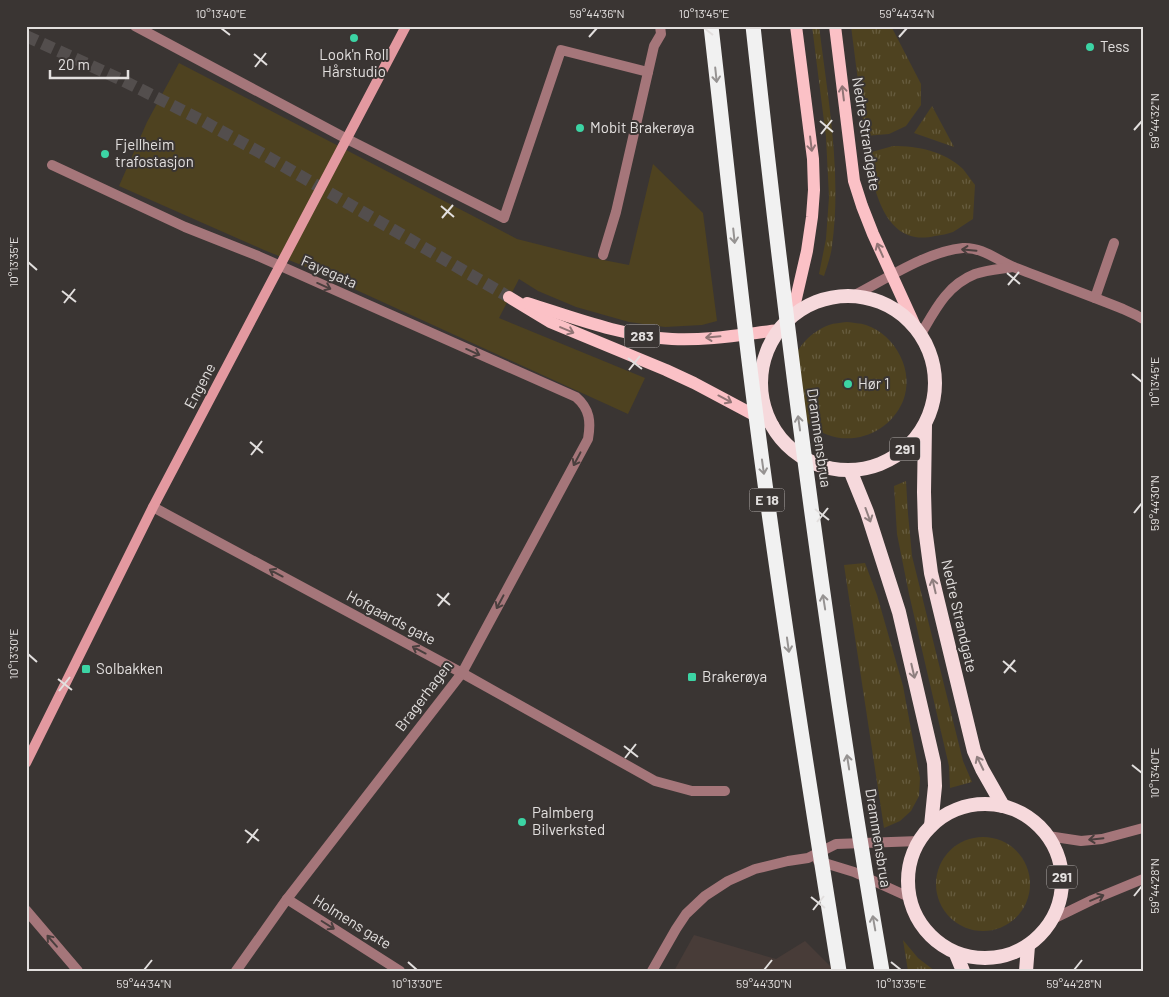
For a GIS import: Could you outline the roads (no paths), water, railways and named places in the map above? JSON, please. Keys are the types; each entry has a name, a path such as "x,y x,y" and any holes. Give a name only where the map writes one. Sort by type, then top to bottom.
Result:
{"highway":[{"name":"E 18","path":"711,26 740,291 779,584 839,971"},
{"name":"Drammensbrua","path":"753,26 782,285 822,585 882,971"},
{"name":"291","path":"838,296 855,296 872,298 888,305 902,314 918,330 930,352 935,370 936,389 932,408 925,425 914,440 901,452 885,462 868,468 850,470 822,466 808,460 794,451 782,439 772,425 766,410 761,376 770,344 779,330 792,316 806,306 821,300 838,296"},
{"name":"Nedre Strandgate","path":"925,425 925,528 931,573 974,751 1003,806"},
{"path":"850,470 872,528 899,612 934,763 935,786 931,826"},
{"name":"291","path":"984,804 1003,806 1021,813 1036,823 1048,836 1056,851 1062,873 1062,899 1053,919 1028,946 1011,954 993,959 974,958 956,954 926,932 915,915 909,897 909,864 919,841 931,826 946,814 964,807 984,804"},
{"path":"1026,971 1028,946"},
{"path":"956,954 963,971"}],"main road":[{"name":"Engene","path":"26,762 153,507 406,26"},
{"path":"792,316 807,251 814,190 796,26"},
{"name":"Nedre Strandgate","path":"835,26 854,180 862,206 891,276 918,330"},
{"name":"283","path":"772,425 694,383 550,322 509,298 608,329 645,336 692,339 779,330"}],"street":[{"path":"135,26 347,139 504,218 561,50 648,72"},
{"path":"603,255 616,212 654,46 661,34 660,26"},
{"name":"Fayegata","path":"52,165 186,227 280,266 576,397 583,403 588,414"},
{"path":"1095,298 1114,244"},
{"path":"855,296 891,276 938,254 964,248 984,252 1013,267 1095,298 1143,319"},
{"path":"918,330 958,282 976,274 1013,267"},
{"name":"Bragerhagen","path":"236,971 287,899 462,673 588,439 590,425 588,414"},
{"name":"Hofgaards gate","path":"153,507 462,673 655,781 692,791 725,790"},
{"path":"1048,836 1081,841 1102,839 1143,828"},
{"path":"652,971 686,914 704,896 728,881 755,869 808,858 836,844 919,841"},
{"path":"808,858 854,872 909,897"},
{"path":"1053,919 1092,900 1143,880"},
{"name":"Holmens gate","path":"287,899 400,971"},
{"path":"26,910 78,971"}],"tunnel":[{"path":"26,36 124,81 201,120 509,297"}],"place":[{"name":"Look'n Roll Hårstudio","path":"354,38"},
{"name":"Tess","path":"1090,47"},
{"name":"Mobit Brakerøya","path":"580,128"},
{"name":"Fjellheim trafostasjon","path":"105,154"},
{"name":"Hør 1","path":"848,384"},
{"name":"Solbakken","path":"86,669"},
{"name":"Brakerøya","path":"692,677"},
{"name":"Palmberg Bilverksted","path":"522,822"}]}
